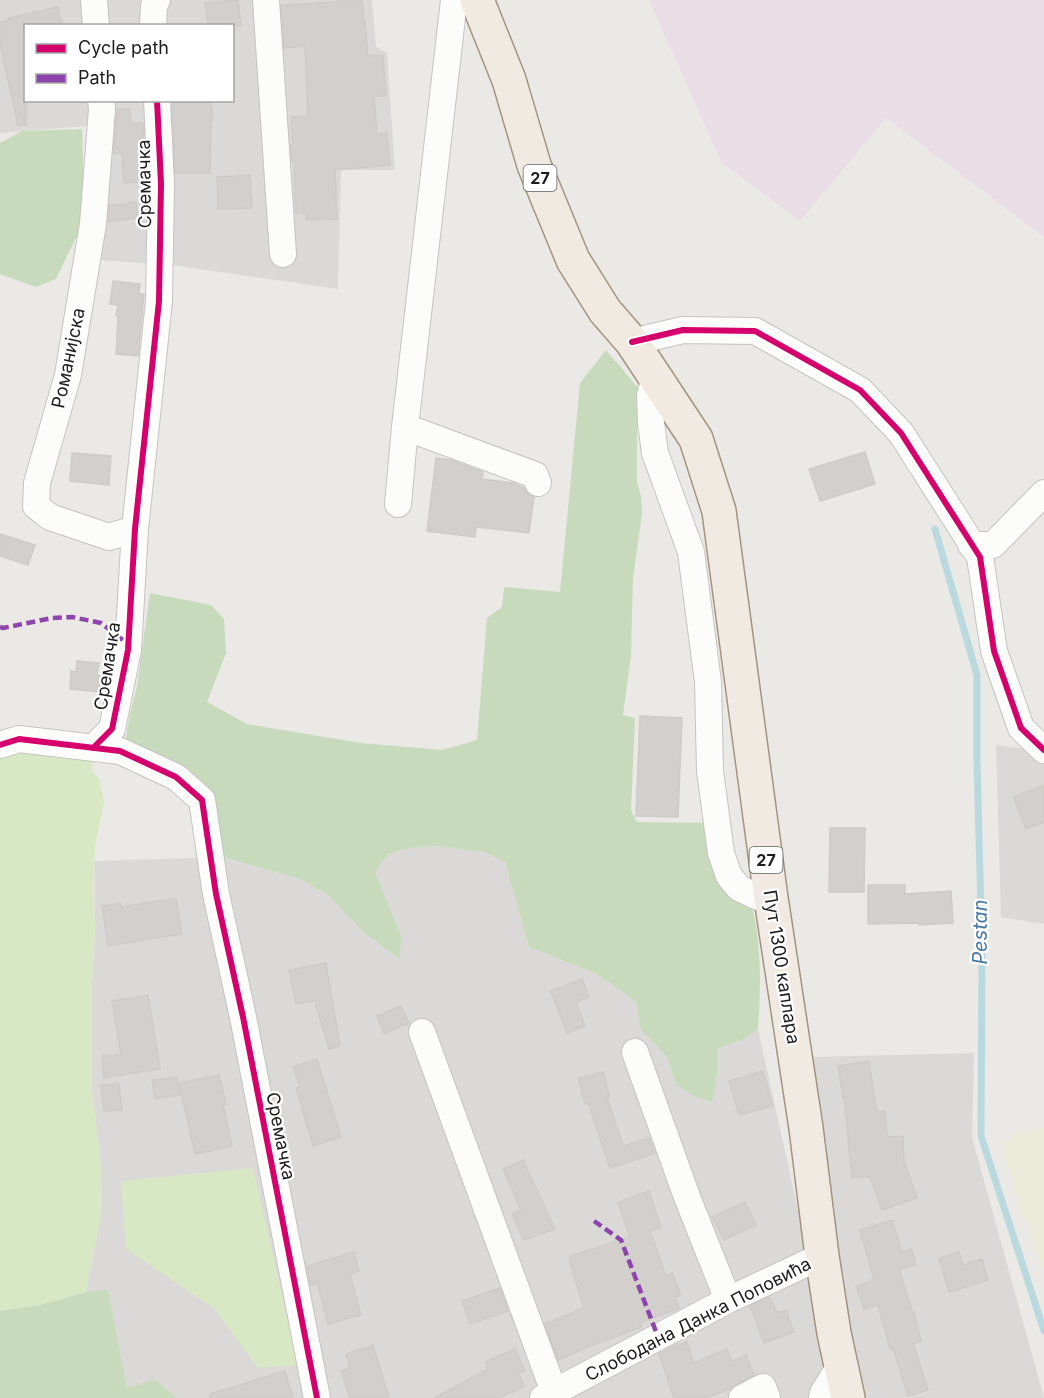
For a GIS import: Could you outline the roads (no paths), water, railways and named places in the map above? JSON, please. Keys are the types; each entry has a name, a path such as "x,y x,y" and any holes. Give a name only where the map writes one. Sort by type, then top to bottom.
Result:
{"main road":[{"name":"27","path":"477,0 509,80 534,165 573,260 605,310 632,342"},
{"name":"Пут 1300 каплара","path":"632,342 696,439 719,511 771,898 800,1080 822,1256 840,1365 848,1398"}],"street":[{"path":"94,0 96,24"},
{"path":"153,24 154,6 157,0"},
{"path":"266,0 283,254"},
{"path":"398,504 454,0"},
{"name":"Романијска","path":"101,102 93,224 68,375 37,483 36,506 50,517 109,537 135,529"},
{"name":"Сремачка","path":"116,740 128,650 135,529 159,301 161,184 157,102"},
{"path":"632,342 683,330 755,332 860,390 901,433 980,556 994,651 1021,728 1044,750"},
{"path":"655,376 650,396 655,453 691,552 708,682 710,771 721,853 729,876 739,888 758,897 771,898"},
{"path":"405,427 535,475 538,483"},
{"path":"972,545 993,545 1044,494"},
{"name":"Сремачка","path":"0,745 19,739 93,748 116,740"},
{"name":"Сремачка","path":"116,740 176,777 202,800 216,894 243,1017 317,1398"},
{"path":"422,1032 548,1395"},
{"path":"635,1052 687,1197 728,1300"},
{"name":"Слободана Данка Поповића","path":"548,1395 728,1300 822,1256"},
{"path":"822,1398 840,1365"},
{"path":"742,1398 763,1387 767,1398"}],"waterway":[{"name":"Pestan","path":"935,529 977,675 982,950 981,1136 1044,1331"}]}
